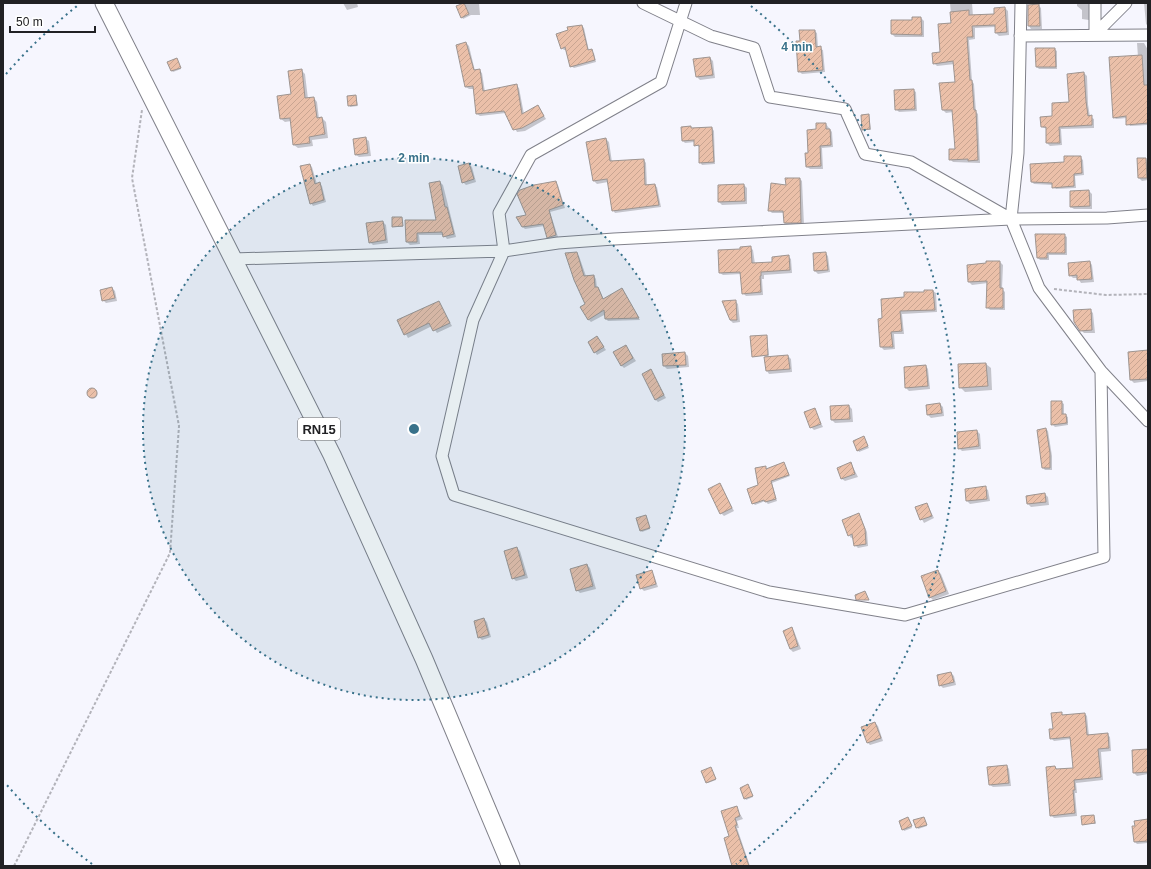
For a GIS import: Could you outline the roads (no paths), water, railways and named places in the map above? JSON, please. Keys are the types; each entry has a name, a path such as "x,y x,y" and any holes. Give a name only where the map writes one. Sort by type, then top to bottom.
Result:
{"main road":[{"name":"RN15","path":"104,3 332,456 424,659 512,866"}],"street":[{"path":"643,3 712,36 754,48 770,97 845,109 865,154 911,162 1011,219"},
{"path":"686,3 661,82 531,155 500,212 504,251 474,320 442,456 454,495 769,592 905,615 1104,557 1101,371"},
{"path":"1021,3 1018,153 1011,219 1039,288 1101,371 1148,421"},
{"path":"1095,3 1095,34"},
{"path":"1095,34 1126,3"},
{"path":"1020,36 1095,34 1148,35"},
{"path":"233,259 504,251 558,243 614,239 1011,219 1107,218 1148,215"}]}
